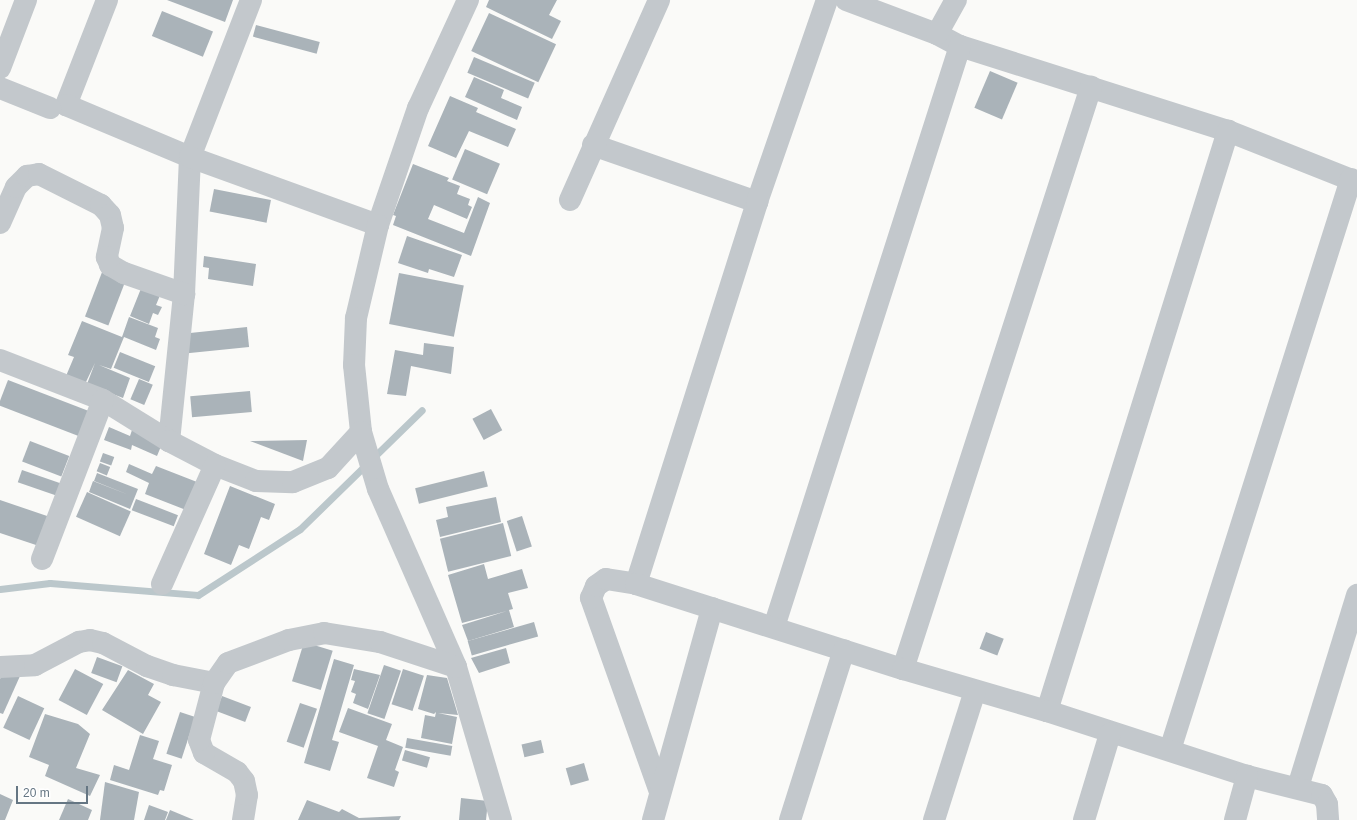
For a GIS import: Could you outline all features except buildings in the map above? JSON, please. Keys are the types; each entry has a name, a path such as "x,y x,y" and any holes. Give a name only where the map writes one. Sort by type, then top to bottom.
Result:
{"street":[{"path":"0,68 26,0"},
{"path":"107,0 66,105 190,157 378,225"},
{"path":"170,441 184,294 190,157 251,0"},
{"path":"468,0 418,108 378,225 356,318 354,365 364,442 378,489 456,667 501,820"},
{"path":"570,200 593,145 659,0"},
{"path":"636,584 757,202 827,0"},
{"path":"846,0 937,34 960,46 1228,131 1354,181 1170,750"},
{"path":"937,34 956,0"},
{"path":"774,627 960,46"},
{"path":"903,669 1091,87"},
{"path":"0,88 50,108"},
{"path":"1047,711 1228,131"},
{"path":"593,145 757,202"},
{"path":"0,223 16,187 27,176 39,174 101,206 110,215 113,228 107,257 110,264 124,273 184,294"},
{"path":"0,360 103,400 170,441 215,465 256,481 293,482 328,468 364,442"},
{"path":"42,559 103,400"},
{"path":"162,584 215,465"},
{"path":"659,789 591,598 596,586 606,579 636,584 903,669 1047,711 1110,734 1170,750 1247,776 1298,787 1322,795 1328,804 1328,820"},
{"path":"1298,787 1357,595"},
{"path":"652,820 659,789 712,608"},
{"path":"243,820 247,795 244,781 237,772 204,753 199,740 214,683 228,663 289,640 324,633 380,642 456,667"},
{"path":"0,667 34,665 79,642 90,640 103,643 147,666 173,675 214,683"},
{"path":"790,820 844,650"},
{"path":"934,820 975,691"},
{"path":"1084,820 1110,734"},
{"path":"1235,820 1247,776"}],"waterway":[{"path":"0,589 50,583 198,595 300,529 422,410"}]}
